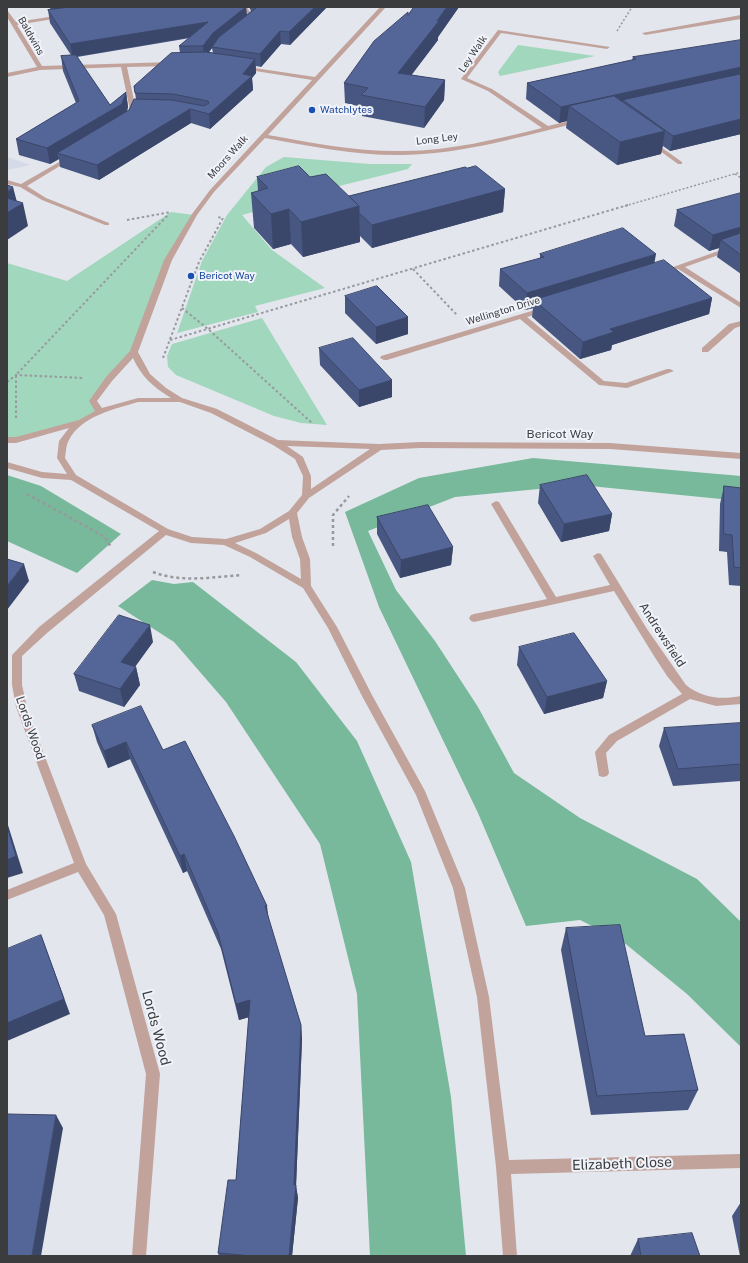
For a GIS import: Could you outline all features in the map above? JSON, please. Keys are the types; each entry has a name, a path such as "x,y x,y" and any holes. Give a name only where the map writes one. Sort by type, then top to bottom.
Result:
{"street":[{"path":"240,30 252,20 244,7"},
{"name":"Moors Walk","path":"99,411 93,401 109,379 134,352 168,260 194,215 212,191 383,7"},
{"name":"Baldwins","path":"7,12 40,68"},
{"path":"14,24 70,16"},
{"path":"645,33 741,17"},
{"name":"Ley Walk","path":"546,128 490,90 464,79 500,31 607,47"},
{"path":"7,75 40,68 177,63"},
{"path":"124,66 136,110 128,122"},
{"path":"236,66 316,79"},
{"name":"Long Ley","path":"263,136 360,151 404,153 435,150 501,139 583,120"},
{"path":"643,136 680,163"},
{"path":"22,186 79,152"},
{"path":"7,182 22,186 44,199 107,224"},
{"path":"658,274 741,245"},
{"path":"680,267 741,306"},
{"name":"Wellington Drive","path":"384,358 551,307"},
{"path":"521,316 602,383 627,386 670,371"},
{"path":"705,350 732,326 741,323"},
{"path":"134,352 142,370 156,386 181,400 214,411 276,443 299,457 307,476 306,496"},
{"path":"73,477 61,458 65,437 82,422 99,411 138,400 181,400"},
{"path":"7,440 16,440 82,422"},
{"name":"Bericot Way","path":"276,443 380,447 420,445 610,446 741,456"},
{"path":"7,465 42,475 73,477 165,531 191,540 226,542 263,531 292,513 306,496 380,447"},
{"path":"496,504 553,600"},
{"path":"292,513 297,536 305,559 306,586"},
{"name":"Lords Wood","path":"139,1256 153,1074 110,914 81,866 18,696 12,654 165,531"},
{"path":"226,542 253,555 306,586 332,627 421,794 459,888 483,997 503,1167 510,1256"},
{"name":"Andrewsfield","path":"598,556 672,675 689,695"},
{"path":"474,618 616,587"},
{"path":"603,773 600,752 613,738 689,695 724,704 741,700"},
{"path":"7,895 81,866"},
{"name":"Elizabeth Close","path":"503,1167 741,1161"}],"path":[{"path":"607,47 632,7"},
{"path":"170,340 741,172"},
{"path":"735,174 741,178"},
{"path":"7,382 16,375 171,212 107,224"},
{"path":"165,364 163,357 199,262 223,218 194,215"},
{"path":"413,269 473,331"},
{"path":"182,308 208,329 316,426"},
{"path":"16,375 89,378"},
{"path":"16,375 16,422"},
{"path":"21,491 105,536 113,549"},
{"path":"333,546 333,515 349,495"},
{"path":"153,572 158,575 194,578 247,574"}],"shaded area":[{"path":"7,157 31,165 7,170"}],"green space":[{"path":"518,45 595,56 500,76 498,72"},
{"path":"284,157 370,164 412,164 408,169 327,189 300,199 242,215 272,250 325,288 255,306 258,312 177,333 202,261 227,215 266,167"},
{"path":"171,212 194,215 168,260 134,352 93,400 99,411 82,422 7,440 7,263 67,281"},
{"path":"262,318 327,425 301,423 274,416 176,375 168,367 167,356 172,344"},
{"path":"533,458 741,476 741,501 580,485 455,497 368,531 396,590 435,641 478,707 514,773 580,818 697,879 741,922 741,1047 687,994 622,941 580,920 526,926 478,813 379,607 345,512 419,478"},
{"path":"7,475 41,486 121,534 77,573 7,541"},
{"path":"152,580 174,584 193,582 296,662 357,741 411,862 451,1097 466,1256 370,1256 357,994 320,844 226,702 174,642 118,606"}],"building":[{"path":"70,7 246,7 213,33 203,46 179,46 208,22 70,44 48,10"},
{"path":"255,7 315,7 289,32 280,31 260,54 212,47 219,37 256,8"},
{"path":"414,7 447,7 437,21 439,21 398,73 445,80 425,107 361,95 368,88 344,83 374,41 408,12 408,15"},
{"path":"741,40 741,67 561,107 527,83 636,59 633,57"},
{"path":"206,52 255,59 243,74 252,76 209,114 190,109 97,165 57,153 129,110 134,99 172,100 204,106 209,103 208,101 173,94 135,93 134,86 171,53"},
{"path":"76,55 110,105 126,92 122,104 47,148 16,139 79,101 61,56"},
{"path":"741,74 741,119 673,136 623,100"},
{"path":"614,96 665,131 620,142 569,106"},
{"path":"299,166 310,177 326,174 359,206 301,222 289,209 271,214 251,193 268,188 257,177"},
{"path":"476,166 505,189 372,225 359,213 359,206 349,196 465,167"},
{"path":"7,185 13,187 7,192"},
{"path":"741,193 741,227 713,235 677,210"},
{"path":"7,198 23,203 7,213"},
{"path":"623,228 656,254 527,293 500,269 544,257 540,254"},
{"path":"741,233 741,255 721,240"},
{"path":"664,260 712,298 610,329 614,332 583,342 534,300"},
{"path":"377,286 408,317 376,327 345,296"},
{"path":"353,338 392,380 359,390 319,348"},
{"path":"587,475 612,514 564,524 540,485"},
{"path":"724,486 741,488 741,568 734,567 732,535 724,534"},
{"path":"428,505 453,547 401,560 377,517"},
{"path":"7,559 24,564 7,586"},
{"path":"119,615 150,625 121,662 136,667 120,689 74,674"},
{"path":"574,633 607,681 547,697 519,647"},
{"path":"141,706 163,750 185,741 234,836 267,906 265,906 301,1025 294,1185 296,1185 289,1256 252,1256 218,1253 228,1180 236,1180 250,1000 236,1004 218,933 184,854 180,856 126,742 104,751 92,725"},
{"path":"741,723 741,764 678,769 664,728"},
{"path":"7,826 16,856 7,860"},
{"path":"620,925 645,1036 684,1034 698,1090 597,1096 566,928"},
{"path":"41,935 64,999 7,1023 7,949"},
{"path":"7,1114 56,1115 32,1255 50,1256 7,1256"},
{"path":"692,1233 700,1256 641,1256 638,1239"}],"place":[{"name":"Watchlytes","path":"312,110"},
{"name":"Bericot Way","path":"191,276"}]}
